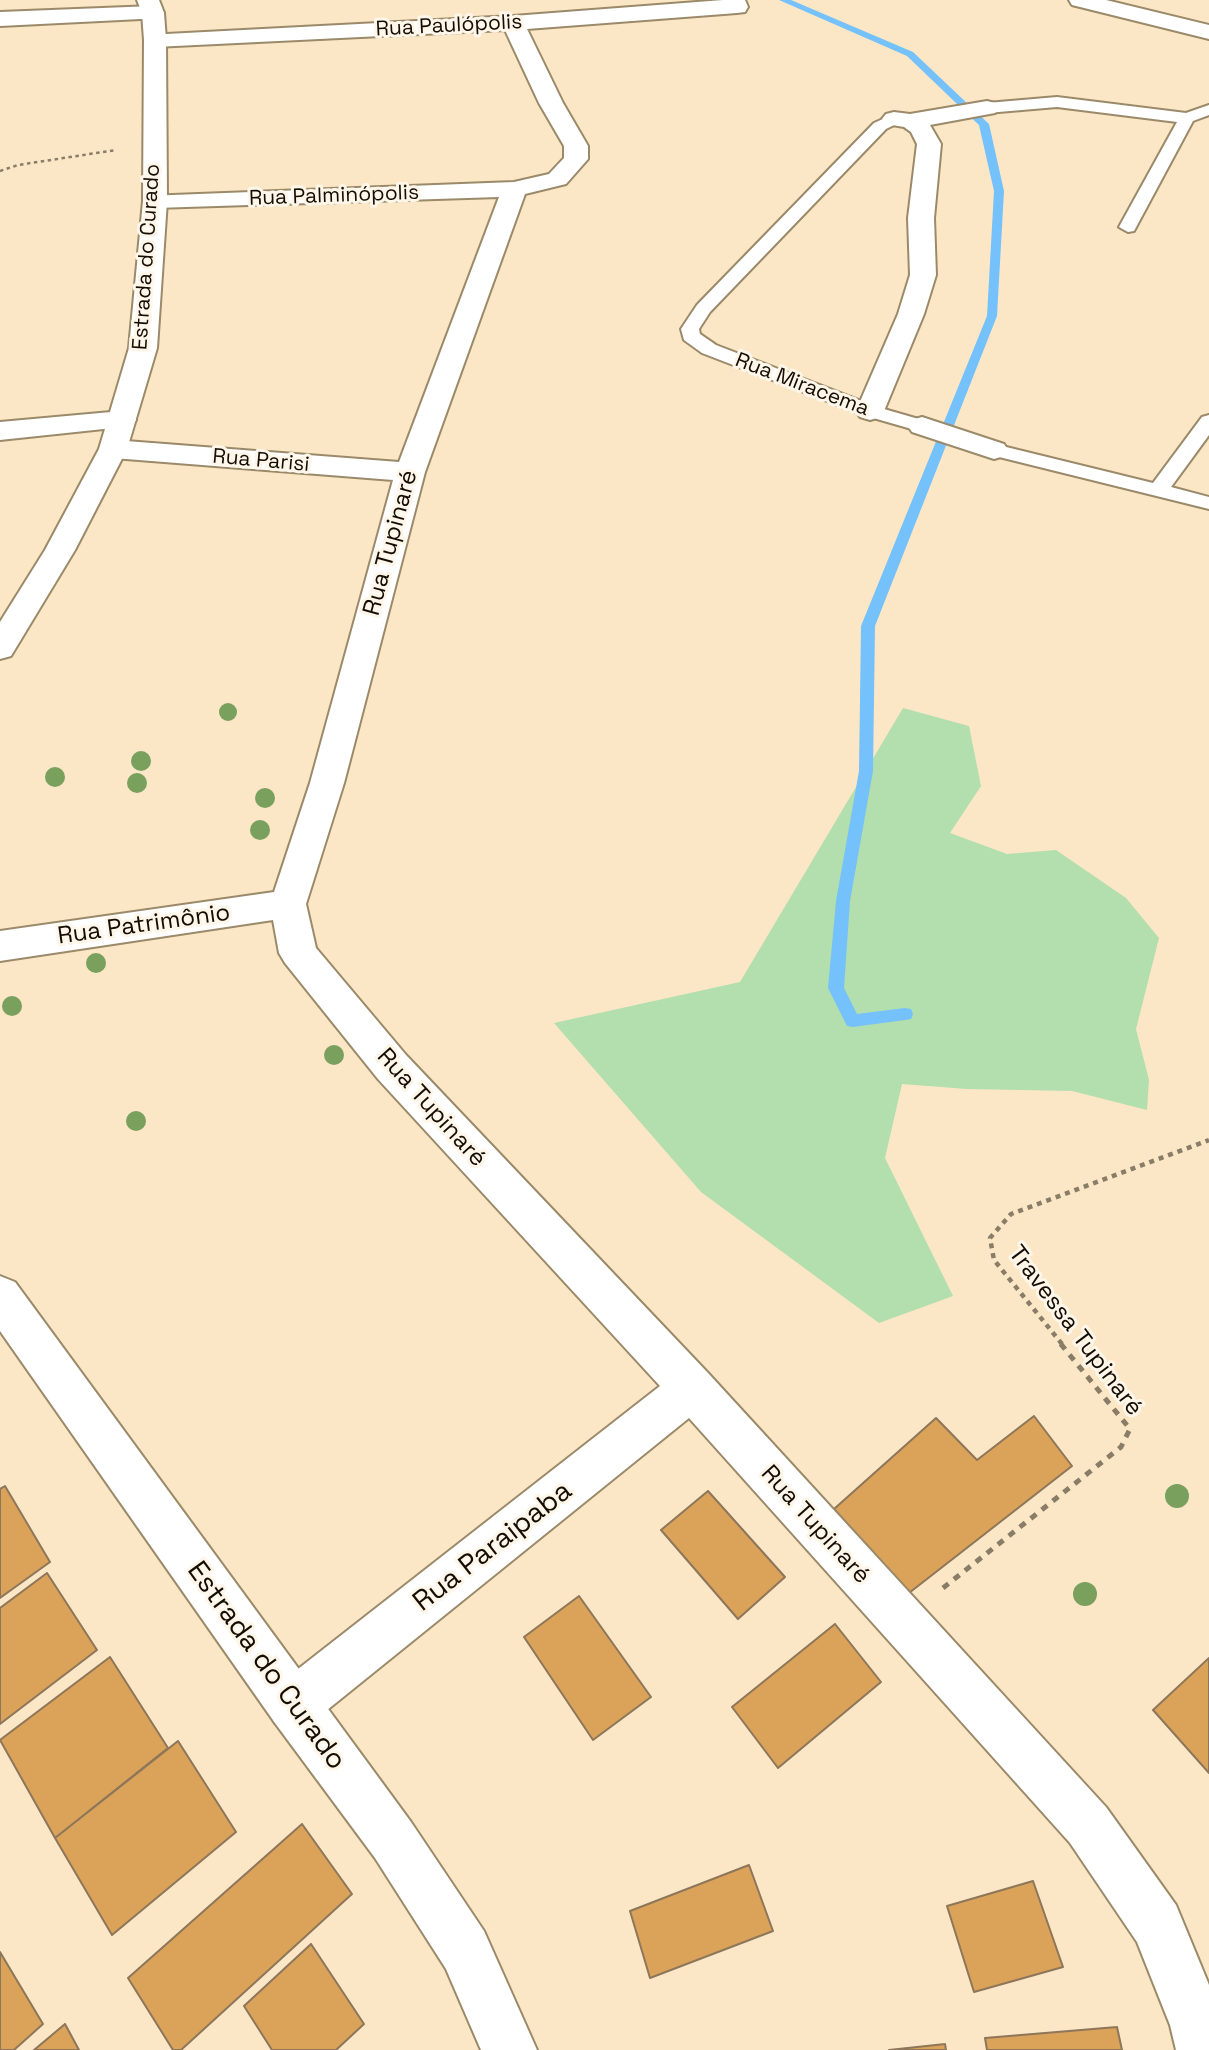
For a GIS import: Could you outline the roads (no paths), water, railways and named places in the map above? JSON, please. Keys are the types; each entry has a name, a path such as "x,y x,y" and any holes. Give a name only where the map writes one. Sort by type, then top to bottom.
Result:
{"street":[{"name":"Rua Paulópolis","path":"0,19 152,18 513,23 737,7 734,0"},
{"path":"1080,0 1209,32"},
{"name":"Estrada do Curado","path":"0,648 60,550 113,449 144,348 155,201 152,18"},
{"path":"513,23 551,103 576,146 576,159 557,179 514,189"},
{"path":"902,120 987,108"},
{"path":"870,411 911,314 923,275 921,218 929,144 921,128 902,120"},
{"name":"Rua Palminópolis","path":"155,201 514,189"},
{"name":"Rua Tupinaré","path":"514,189 410,472 327,783 288,904 298,954 392,1067 692,1388 901,1622 1088,1825 1157,1924 1198,2025 1204,2050"},
{"path":"0,431 122,420"},
{"name":"Rua Miracema","path":"922,426 994,450"},
{"name":"Rua Parisi","path":"113,449 410,472"},
{"name":"Rua Patrimônio","path":"0,946 288,904"},
{"name":"Estrada do Curado","path":"0,1296 293,1706 393,1840 465,1950 509,2050"},
{"name":"Rua Paraipaba","path":"293,1706 692,1388"}],"lane":[{"path":"987,108 1057,102 1186,118 1209,110"},
{"path":"1128,226 1186,118"},
{"name":"Rua Miracema","path":"902,120 880,126 702,309 690,329 691,336 709,349 870,411 922,426"},
{"path":"1158,491 1209,421"},
{"name":"Rua Miracema","path":"994,450 1209,503"}],"waterway":[{"path":"783,0 910,54 984,124 999,191 992,316 868,626 866,771 843,901 836,988 853,1021 905,1014"}]}
